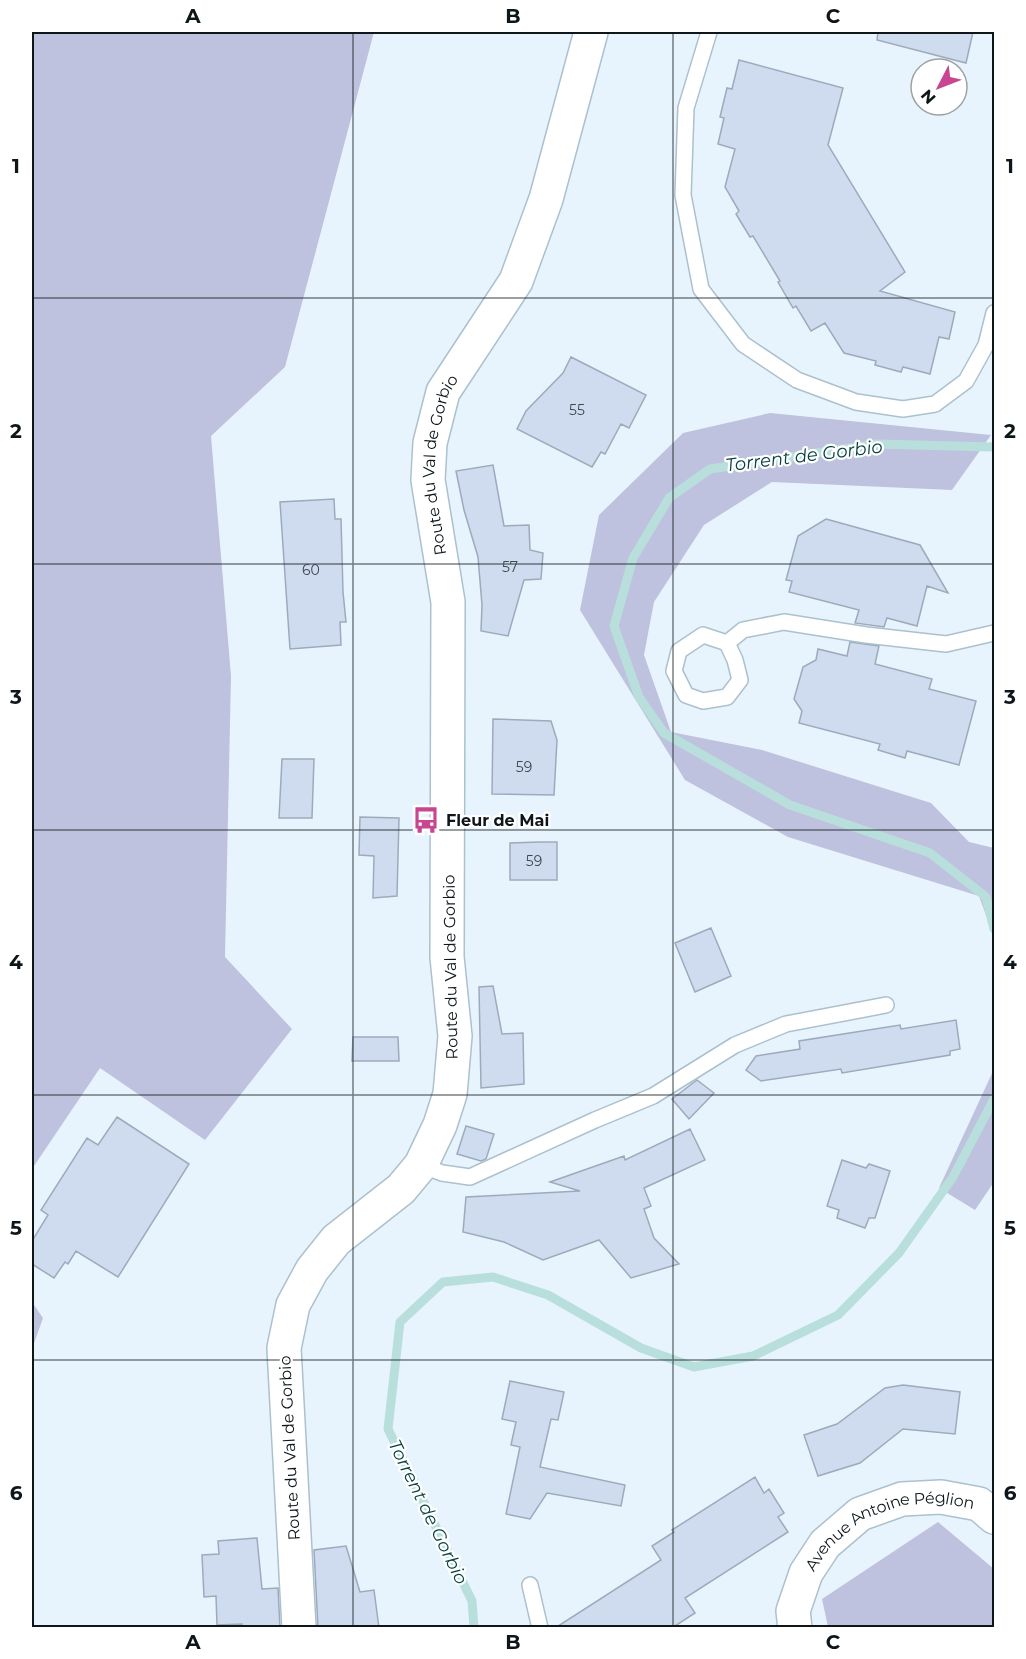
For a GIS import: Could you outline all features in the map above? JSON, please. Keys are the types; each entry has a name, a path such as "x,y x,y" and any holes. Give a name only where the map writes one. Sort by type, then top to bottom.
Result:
{"street":[{"name":"Route du Val de Gorbio","path":"299,1628 284,1348 293,1305 312,1270 336,1240 401,1189 421,1165 440,1125 450,1094 455,1036 447,957 448,602 428,480 430,443 443,392 516,282 546,199 591,32"},
{"name":"Avenue Antoine Péglion","path":"795,1628 793,1611 806,1573 825,1544 860,1514 902,1499 940,1497 979,1504 994,1517"}],"lane":[{"path":"709,32 686,108 683,195 701,289 743,344 797,380 856,402 903,409 935,404 966,381 986,345 994,313"},
{"path":"727,643 743,630 784,622 866,636 946,644 994,633"},
{"path":"703,634 727,643 735,660 740,680 727,697 703,701 686,695 674,671 680,651 703,634"},
{"path":"421,1165 442,1173 470,1176 653,1096 735,1045 755,1036 786,1024 886,1005"},
{"path":"530,1585 540,1628"}],"shaded area":[{"path":"32,32 374,32 285,367 211,436 231,676 225,957 292,1029 205,1140 100,1068 32,1169"},
{"path":"770,413 991,435 952,490 772,482 704,525 654,602 644,655 671,732 762,750 931,803 969,842 994,848 994,937 979,896 788,837 685,780 580,610 599,515 683,433"},
{"path":"994,1069 994,1182 975,1210 939,1188"},
{"path":"32,1302 43,1318 32,1349"},
{"path":"938,1522 994,1569 994,1627 828,1627 822,1599"}],"building":[{"path":"878,32 973,32 967,57 943,57 877,40"},
{"path":"739,60 843,88 828,145 905,272 880,291 955,312 949,339 939,337 930,374 903,367 901,372 875,365 876,361 844,353 825,323 811,331 796,306 793,308 753,236 750,237 736,214 739,211 725,187 735,149 718,144 724,118 720,117 727,88 732,89"},
{"path":"571,357 646,395 629,428 621,424 605,454 601,452 592,467 517,429 526,411 563,373"},
{"path":"493,465 504,526 529,525 530,550 543,553 541,579 524,580 508,636 481,631 482,605 478,557 464,510 456,471"},
{"path":"334,499 335,519 341,519 346,622 340,622 341,645 290,649 280,502"},
{"path":"826,519 920,545 948,593 927,586 917,626 887,618 884,627 855,623 859,610 789,592 792,581 786,580 798,536"},
{"path":"850,642 879,646 875,664 932,679 929,689 976,701 959,765 907,751 905,758 878,750 880,744 799,723 802,711 794,699 803,667 816,660 818,649 847,656"},
{"path":"493,719 551,721 557,740 554,795 492,794"},
{"path":"282,759 314,759 312,818 279,818"},
{"path":"360,817 399,818 397,896 373,898 374,856 359,855"},
{"path":"557,842 557,880 510,880 510,843"},
{"path":"711,928 731,976 695,992 675,943"},
{"path":"493,986 502,1034 523,1033 524,1084 481,1088 479,987"},
{"path":"956,1020 960,1049 950,1051 950,1055 842,1073 841,1069 761,1081 746,1070 756,1056 800,1049 799,1041 900,1025 901,1029"},
{"path":"353,1037 398,1037 399,1061 352,1061"},
{"path":"697,1080 714,1093 689,1119 672,1099"},
{"path":"117,1117 189,1164 118,1277 76,1251 68,1264 65,1262 54,1278 32,1264 32,1241 48,1215 41,1210 87,1138 98,1145"},
{"path":"466,1126 494,1134 486,1159 481,1161 457,1154"},
{"path":"690,1129 705,1160 644,1188 651,1206 644,1209 654,1238 679,1264 631,1278 599,1240 543,1260 504,1242 463,1232 466,1197 580,1191 550,1182 624,1156 625,1160"},
{"path":"842,1160 866,1168 869,1164 890,1171 875,1218 869,1218 865,1228 837,1218 839,1210 827,1206"},
{"path":"510,1381 564,1392 558,1420 551,1419 540,1467 625,1485 621,1506 547,1493 530,1519 506,1514 520,1447 511,1445 516,1422 502,1419"},
{"path":"903,1385 960,1392 955,1434 903,1429 860,1463 818,1476 804,1435 837,1424 885,1388"},
{"path":"755,1477 764,1493 769,1489 784,1513 778,1517 788,1532 685,1598 695,1613 672,1628 555,1628 661,1560 652,1546 674,1532 672,1530"},
{"path":"257,1538 262,1589 278,1588 280,1628 242,1628 242,1624 217,1625 216,1596 204,1597 202,1555 219,1554 218,1541"},
{"path":"346,1546 360,1592 374,1590 379,1628 318,1628 314,1550"}],"waterway":[{"name":"Torrent de Gorbio","path":"994,447 877,444 710,469 669,498 633,558 614,626 639,697 664,733 790,805 930,853 986,897 994,929"},
{"name":"Torrent de Gorbio","path":"474,1628 472,1601 388,1429 400,1322 443,1282 493,1277 548,1295 641,1348 694,1367 753,1356 838,1315 899,1253 953,1177 994,1099"}],"place":[{"name":"Fleur de Mai","path":"426,820"}]}
